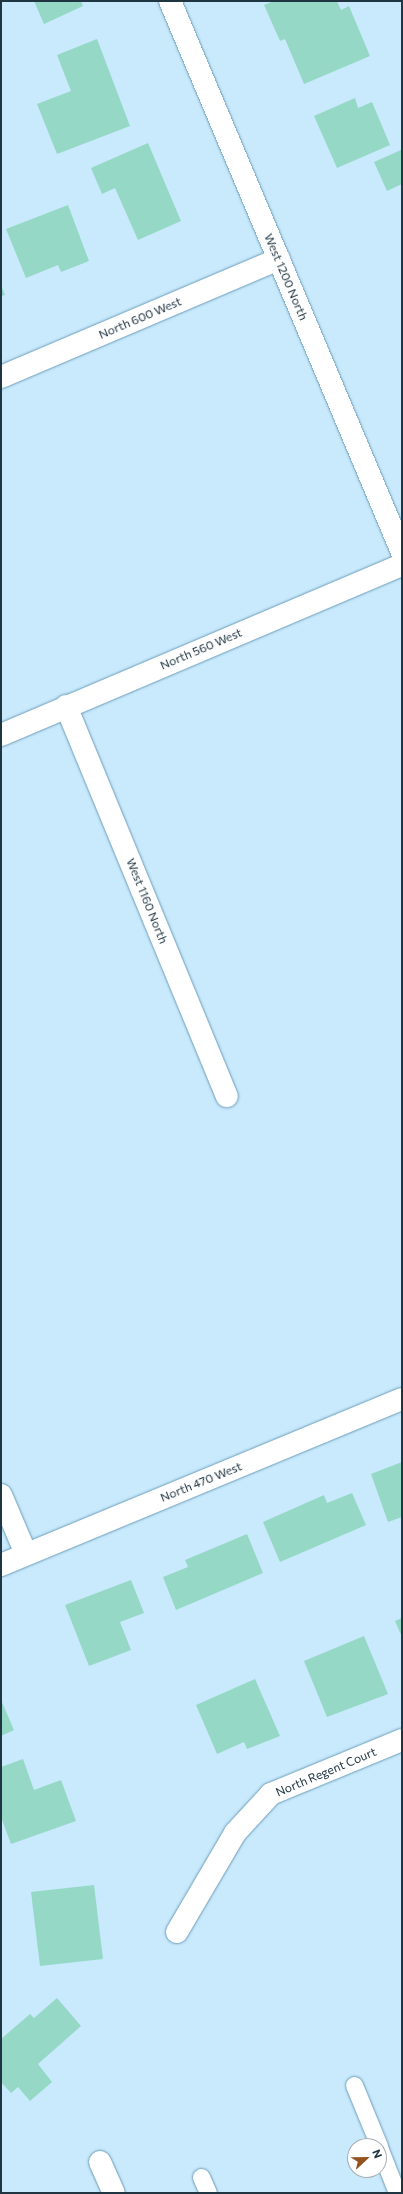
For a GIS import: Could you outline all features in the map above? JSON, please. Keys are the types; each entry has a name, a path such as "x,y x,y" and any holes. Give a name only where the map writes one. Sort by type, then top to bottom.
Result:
{"street":[{"name":"West 1200 North","path":"170,1 402,552"},
{"name":"North 600 West","path":"1,377 279,259"},
{"name":"North 560 West","path":"1,734 402,565"},
{"name":"West 1160 North","path":"66,706 227,1096"},
{"name":"North 470 West","path":"1,1565 402,1399"},
{"path":"1,1495 26,1554"},
{"name":"North Regent Court","path":"177,1932 235,1833 271,1794 402,1740"},
{"path":"100,2162 114,2193"}],"lane":[{"path":"354,2085 375,2138"},
{"path":"387,2167 397,2193"},
{"path":"201,2177 208,2193"}],"building":[{"path":"34,1 81,1 83,6 44,24"},
{"path":"274,1 337,1 341,10 349,6 370,56 304,84 285,39 280,41 264,5"},
{"path":"97,39 130,126 57,154 37,104 71,91 57,55"},
{"path":"355,98 358,108 372,102 390,145 337,168 314,116"},
{"path":"148,143 181,221 138,240 115,188 102,194 91,168"},
{"path":"401,150 402,184 387,191 374,162"},
{"path":"68,205 89,261 61,272 58,265 26,278 6,229"},
{"path":"1,285 5,295 1,296"},
{"path":"402,1462 402,1517 388,1522 371,1474"},
{"path":"352,1493 366,1525 280,1562 263,1522 324,1495 327,1503"},
{"path":"247,1534 263,1573 176,1610 163,1577 188,1567 185,1560"},
{"path":"131,1580 144,1613 120,1622 131,1650 89,1666 65,1605"},
{"path":"402,1618 402,1637 395,1621"},
{"path":"364,1636 388,1694 327,1717 304,1661"},
{"path":"255,1679 280,1736 247,1749 244,1742 217,1754 196,1705"},
{"path":"1,1700 14,1730 1,1736"},
{"path":"23,1759 34,1790 61,1780 76,1821 11,1844 1,1817 1,1767"},
{"path":"94,1885 103,1959 40,1966 31,1892"},
{"path":"57,1998 81,2026 38,2064 52,2082 30,2101 18,2087 11,2093 1,2082 1,2039 30,2014 34,2018"}]}
